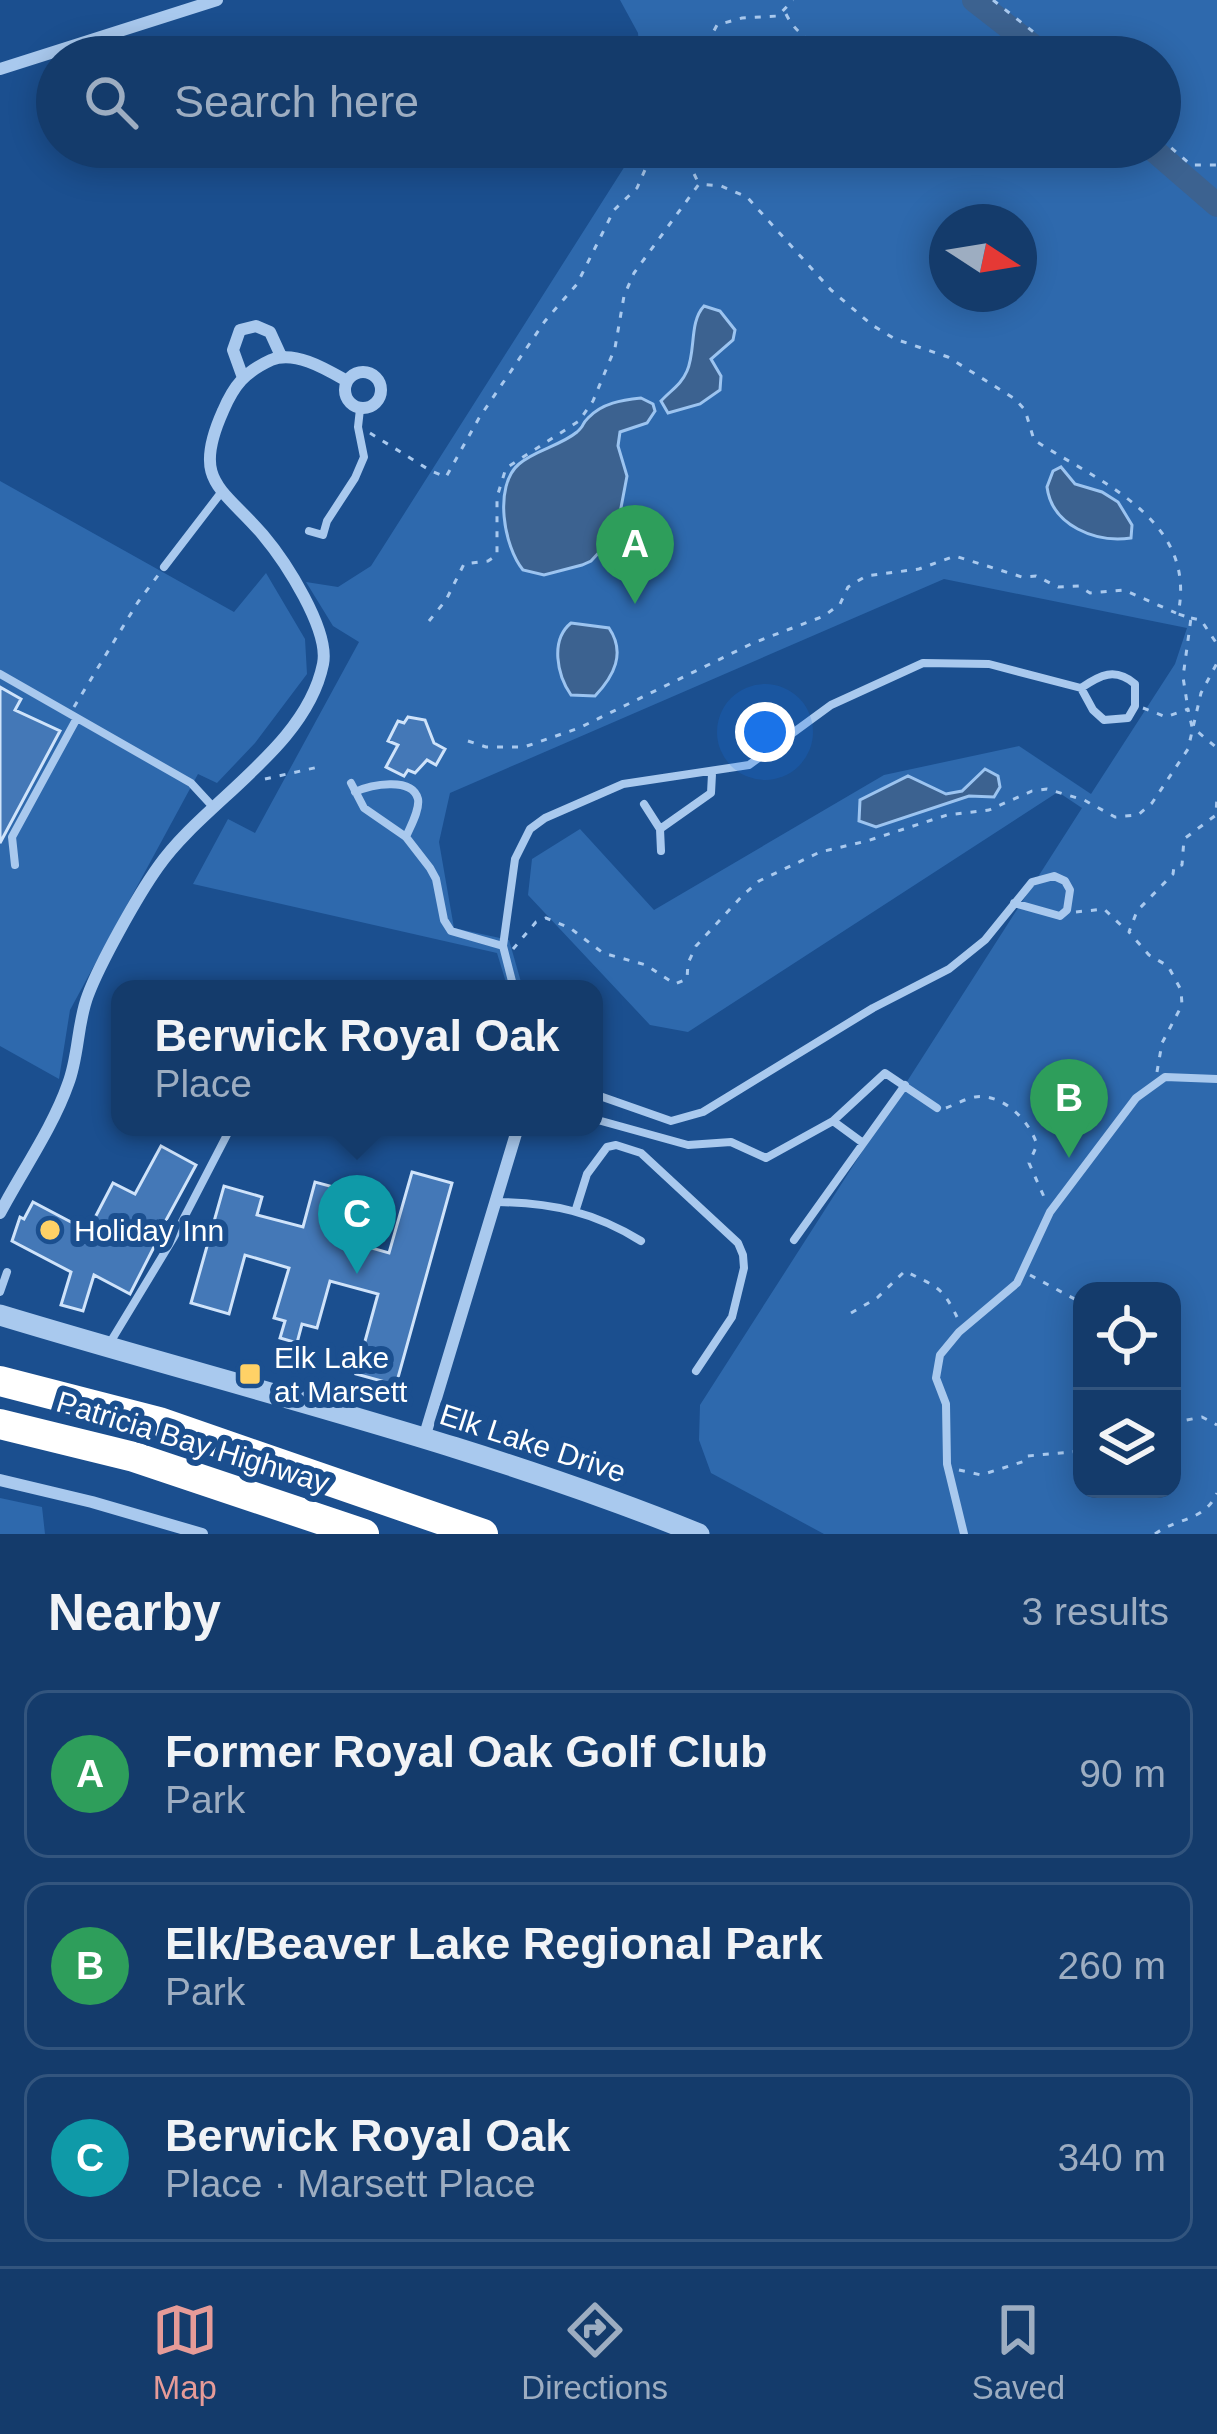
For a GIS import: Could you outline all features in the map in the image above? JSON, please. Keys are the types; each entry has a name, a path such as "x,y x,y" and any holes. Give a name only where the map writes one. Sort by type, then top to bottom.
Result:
{"highway":[{"name":"Patricia Bay Highway","path":"8,1380 237,1447 483,1534"},
{"name":"Patricia Bay Highway","path":"0,1424 180,1471 364,1534"},
{"path":"0,1436 55,1448 88,1444"}],"street":[{"path":"104,36 217,0"},
{"path":"0,69 36,58"},
{"path":"242,375 232,350 240,330 263,327 281,356"},
{"path":"0,1213 68,1084 87,995 155,870 294,722 324,662 323,638 278,555 220,494 210,454 216,426 242,375 281,356 300,359 347,381"},
{"path":"362,371 378,378 382,395 377,403 360,409 346,398 347,381 362,371"},
{"path":"424,1438 520,1136"},
{"name":"Elk Lake Drive","path":"0,1316 424,1438 606,1496 699,1534"},
{"path":"0,1480 202,1534"}],"lane":[{"path":"309,531 323,535 326,520 364,457 360,409"},
{"path":"164,567 220,494"},
{"path":"513,980 508,947 515,859 530,829 623,784 749,766 830,705 923,663 989,664 1081,688 1104,720 1128,718 1136,706 1135,684 1125,676 1101,675 1081,688"},
{"path":"0,674 191,783 215,809"},
{"path":"15,865 12,837 73,716"},
{"path":"660,829 711,793 712,774"},
{"path":"406,837 419,803 416,794 380,784 353,787 364,808 406,837 436,879 444,920 451,931 508,947"},
{"path":"644,804 660,829 661,851"},
{"path":"603,1097 671,1121 703,1112 854,1018 949,969 985,940 1014,903 1032,882 1043,877 1065,881 1070,890 1067,910 1060,916 1014,903"},
{"path":"603,1122 688,1145 731,1142 766,1158 833,1121 885,1073 937,1108"},
{"path":"964,1534 949,1470 946,1404 936,1365 950,1342 1006,1294 1024,1271 1050,1212 1136,1098 1165,1076 1217,1079"},
{"path":"794,1240 904,1085"},
{"path":"833,1121 863,1143"},
{"path":"107,1348 174,1237 226,1136"},
{"path":"576,1209 587,1174 607,1147 628,1147 641,1153 738,1243 744,1268 736,1305 696,1371"},
{"path":"498,1202 576,1209 640,1241"},
{"path":"0,1292 8,1272"}],"path":[{"path":"711,36 717,25 785,12 793,0"},
{"path":"994,0 1039,36"},
{"path":"785,12 804,36"},
{"path":"1181,156 1191,165 1217,165"},
{"path":"358,427 446,477 479,418 545,321 577,284 614,210 637,188 646,168"},
{"path":"691,168 699,184"},
{"path":"699,184 748,196 848,307 895,339 948,357 980,375 1025,410 1034,440 1132,502 1172,542 1183,590 1178,614"},
{"path":"429,621 464,565 497,555 496,496 506,468 579,421 593,401 615,348 624,296 634,273 699,184"},
{"path":"468,741 486,748 524,747 579,728 753,643 824,616 839,604 848,587 866,576 919,569 956,556 1022,577 1036,576 1058,587 1079,586 1090,593 1124,590 1201,620 1217,644"},
{"path":"73,716 138,602 164,567"},
{"path":"1191,618 1183,677 1192,727 1217,748"},
{"path":"508,947 546,918 619,961 635,961 675,984 687,979 696,946 759,881 790,865 947,815 989,810 1032,791 1065,794 1115,817 1138,815 1152,803 1188,749 1202,693 1217,663"},
{"path":"1136,706 1166,717 1189,709"},
{"path":"257,785 271,777 323,766"},
{"path":"1129,932 1137,911 1173,874 1174,867 1182,865 1184,838 1216,815 1217,796"},
{"path":"1087,914 1103,909 1149,955 1168,966 1180,990 1179,1014 1162,1043 1159,1080"},
{"path":"959,1103 983,1097 1013,1109 1024,1119 1037,1145 1029,1163 1050,1212"},
{"path":"851,1312 877,1298 905,1271 947,1293 964,1329"},
{"path":"1024,1271 1073,1298"},
{"path":"1181,1421 1202,1417 1217,1425"},
{"path":"949,1470 981,1474 1028,1456 1073,1452"},
{"path":"1160,1533 1203,1513 1217,1493"}],"shaded area":[{"path":"620,0 1217,0 1217,1534 824,1534 711,1473 699,1440 700,1405 1082,808 1058,792 688,1032 650,1025 528,895 532,859 580,829 654,910 884,775 1019,746 1091,794 1175,664 1187,628 944,579 450,793 439,842 454,928 509,940 520,980 505,980 497,953 193,884 228,819 255,833 359,642 333,626 306,582 338,587 371,566 624,168 1181,168 1181,36 638,36"},
{"path":"704,306 720,311 735,330 733,340 711,359 721,376 720,390 700,404 668,413 661,401 687,371 696,320"},
{"path":"641,398 653,404 655,411 647,423 620,432 618,446 627,476 616,534 582,565 544,575 523,570 504,517 511,474 525,459 577,432 600,409"},
{"path":"1061,467 1075,484 1118,502 1132,525 1131,538 1090,534 1057,512 1047,487 1053,471"},
{"path":"0,481 234,612 266,573 305,639 307,674 255,743 217,783 198,774 70,1010 59,1079 0,1046"},
{"path":"571,623 609,628 617,646 616,664 595,696 571,695 562,678 558,648"},
{"path":"985,769 998,776 1000,787 994,797 969,796 876,827 859,821 860,800 908,776 946,794 962,791"},
{"path":"0,1498 42,1507 45,1534 0,1534"}],"building":[{"path":"0,687 21,699 15,710 60,731 0,843"},
{"path":"408,717 425,720 434,743 445,749 436,765 427,760 415,773 408,770 404,776 386,767 398,745 388,741 398,721 404,723"},
{"name":"Holiday Inn","path":"161,1146 196,1165 164,1224 159,1221 148,1241 155,1245 130,1294 94,1275 83,1311 61,1305 71,1272 12,1241 20,1217 24,1219 33,1202 88,1231 113,1183 135,1194"},
{"path":"412,1172 452,1183 396,1385 356,1374 378,1294 330,1281 317,1328 302,1324 297,1343 280,1338 285,1321 274,1318 289,1268 245,1255 229,1314 191,1303 224,1186 262,1197 257,1215 303,1227 315,1182 356,1193 343,1240 389,1253"}],"waterway":[{"path":"974,0 1020,36"},
{"path":"1174,168 1217,205"}],"place":[{"name":"Former Royal Oak Golf Club","path":"635,604"},
{"name":"Elk/Beaver Lake Regional Park","path":"1069,1158"},
{"name":"Holiday Inn","path":"50,1230"},
{"name":"Berwick Royal Oak","path":"357,1274"},
{"name":"Elk Lake at Marsett","path":"250,1374"}]}
